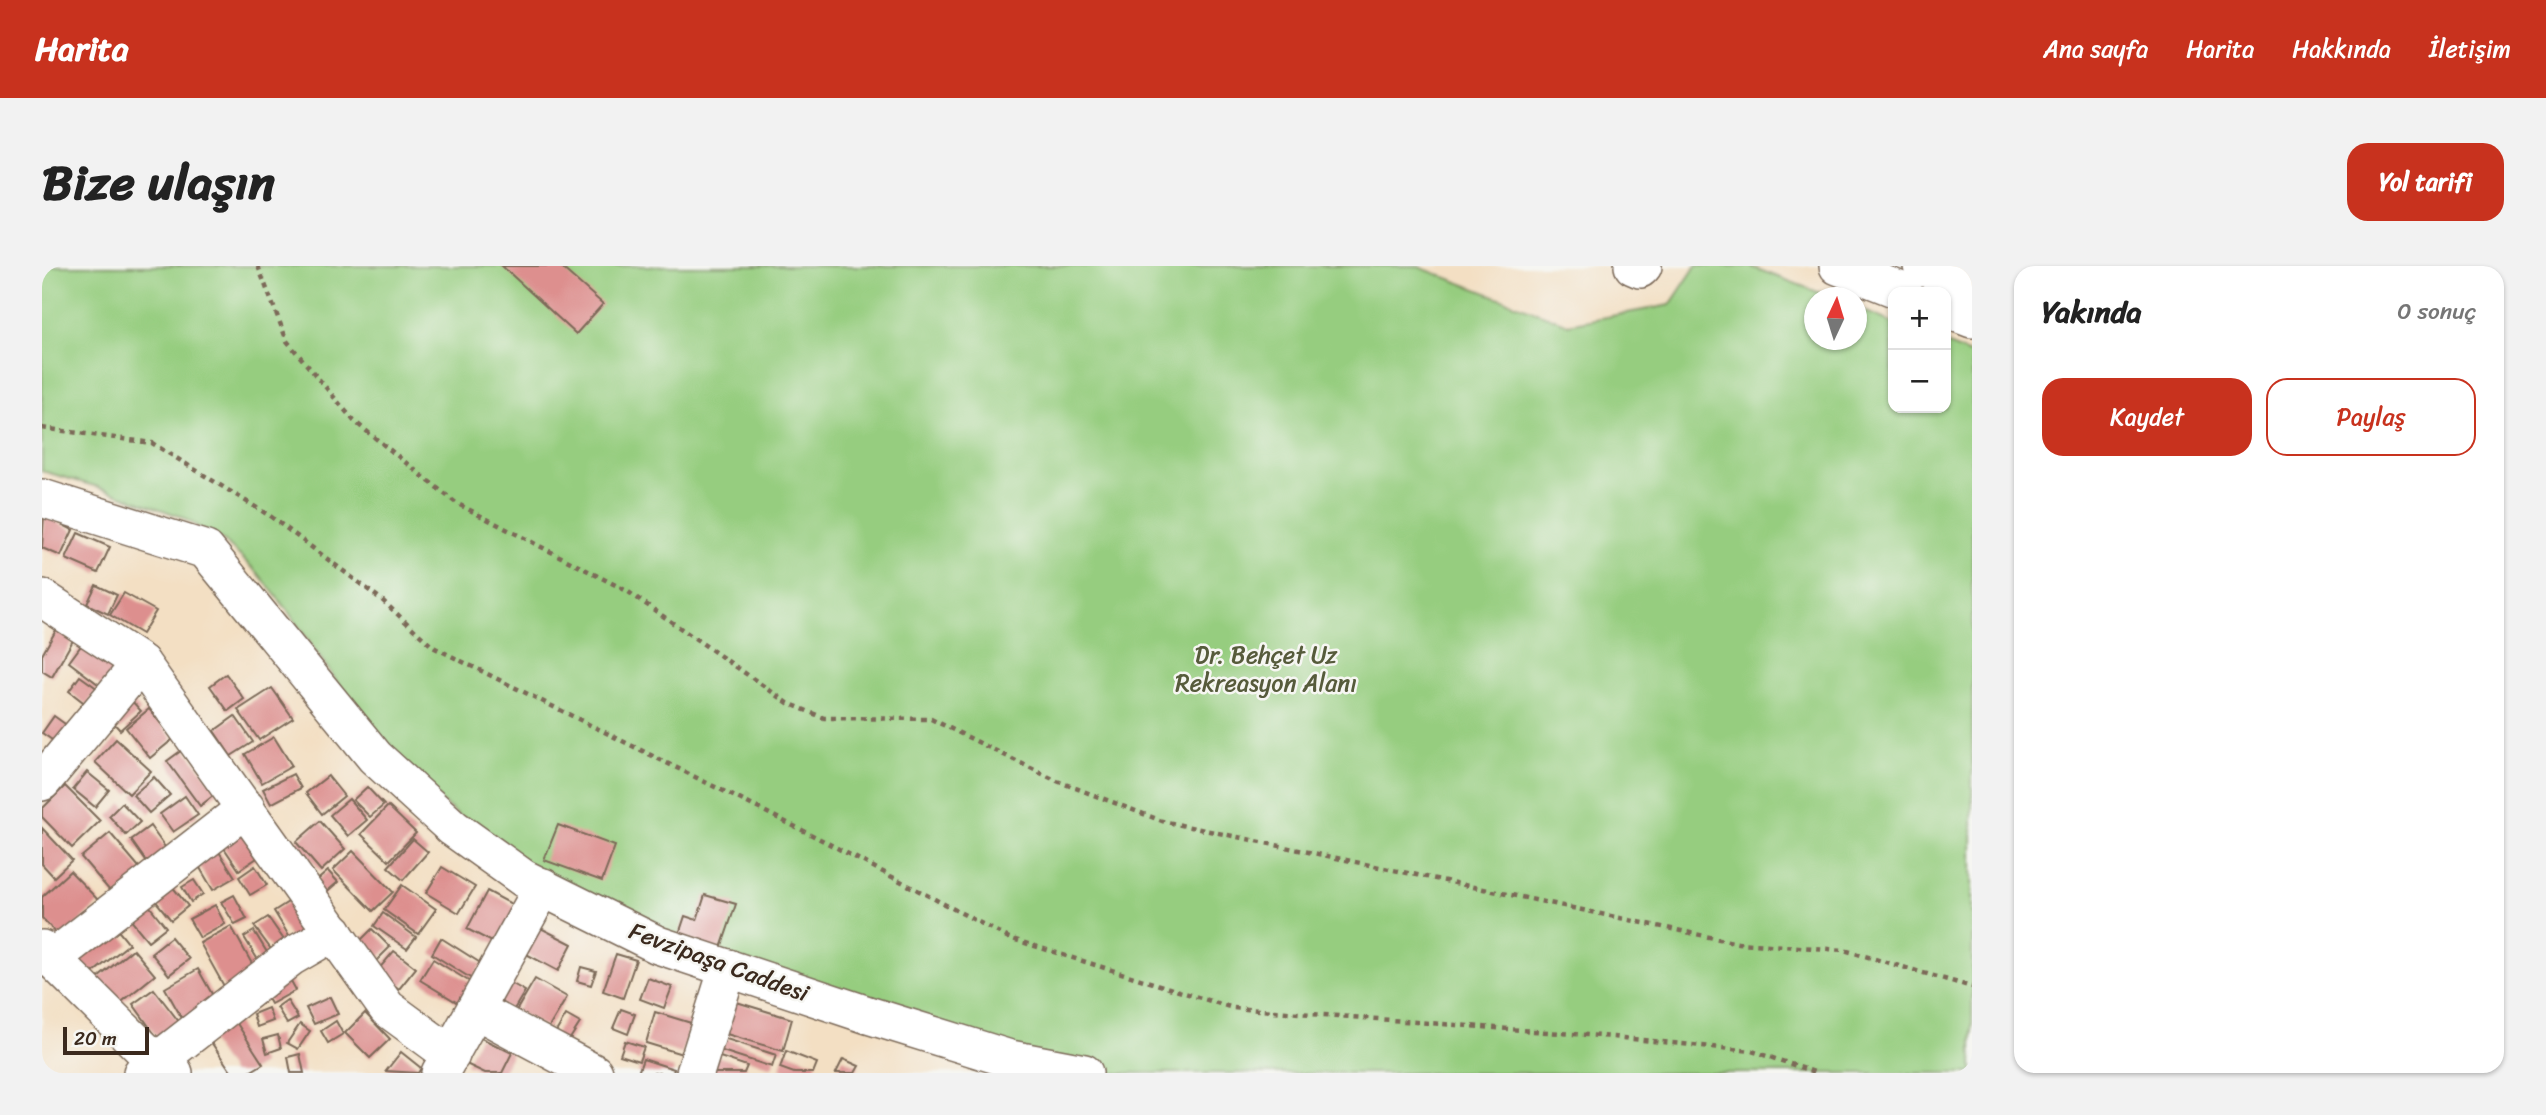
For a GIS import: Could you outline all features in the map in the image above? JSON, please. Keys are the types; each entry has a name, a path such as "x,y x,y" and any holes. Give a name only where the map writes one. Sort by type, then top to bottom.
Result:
{"street":[{"path":"1633,266 1640,269 1643,266"},
{"path":"1838,266 1891,287"},
{"path":"1922,266 1972,289"},
{"path":"1951,311 1972,319"},
{"name":"Fevzipaşa Caddesi","path":"42,498 206,550 375,757 453,828 523,877 658,945 1010,1059 1084,1073"},
{"path":"42,598 141,663 387,1008 446,1064 542,887"},
{"path":"42,782 141,663"},
{"path":"246,808 48,953 157,1069 291,957 334,932"},
{"path":"695,1073 728,968"},
{"path":"476,1010 594,1073"}],"path":[{"path":"258,266 287,341 354,421 456,503 627,591 788,703 824,718 931,719 1057,781 1162,821 1738,943 1844,950 1972,987"},
{"path":"42,428 152,443 270,516 382,600 433,647 816,837 1009,938 1233,1008 1613,1037 1752,1051 1817,1073"}],"green space":[{"name":"Dr. Behçet Uz Rekreasyon Alanı","path":"42,266 1416,266 1568,324 1670,305 1696,266 1749,266 1805,287 1804,350 1867,350 1867,312 1888,321 1888,413 1951,413 1951,346 1972,355 1972,1073 1094,1073 866,1016 545,883 396,766 287,610 258,573 225,542 179,516 105,489 42,471"}],"building":[{"path":"502,266 560,266 603,304 576,334"},
{"path":"44,515 73,530 61,556 42,548"},
{"path":"78,533 110,547 98,573 66,559"},
{"path":"96,585 117,595 108,614 87,604"},
{"path":"124,593 156,611 142,634 110,615"},
{"path":"59,625 76,635 52,677 42,671 42,655"},
{"path":"83,643 116,667 102,687 69,662"},
{"path":"226,674 244,699 228,711 210,686"},
{"path":"80,676 98,689 87,705 69,691"},
{"path":"272,688 293,718 259,740 238,710"},
{"path":"131,700 141,711 120,730 110,719"},
{"path":"149,709 173,739 150,758 126,728"},
{"path":"54,716 72,729 61,746 42,733"},
{"path":"235,716 253,742 231,756 214,731"},
{"path":"274,737 292,766 262,783 245,754"},
{"path":"116,739 151,771 129,794 95,762"},
{"path":"185,748 218,792 200,806 167,761"},
{"path":"87,772 109,790 95,807 73,789"},
{"path":"293,774 301,788 271,804 263,789"},
{"path":"328,776 344,796 322,814 306,793"},
{"path":"154,777 170,795 149,813 133,795"},
{"path":"65,786 100,821 72,848 42,817 42,809"},
{"path":"367,787 384,805 370,817 353,800"},
{"path":"185,796 198,815 173,832 160,814"},
{"path":"349,799 367,820 348,836 330,815"},
{"path":"122,803 140,822 126,835 109,816"},
{"path":"388,806 416,833 389,861 361,834"},
{"path":"320,821 345,849 321,871 296,842"},
{"path":"248,824 266,852 239,870 220,842"},
{"path":"558,825 615,846 602,881 544,860"},
{"path":"150,826 172,857 153,871 131,840"},
{"path":"42,828 72,860 54,877 42,864"},
{"path":"110,833 144,873 116,898 81,857"},
{"path":"413,839 428,852 403,880 388,867"},
{"path":"214,844 235,877 213,890 193,856"},
{"path":"353,851 393,892 373,911 333,870"},
{"path":"255,866 267,885 250,895 239,877"},
{"path":"442,867 475,887 459,913 426,893"},
{"path":"70,871 100,902 62,939 42,918 42,897"},
{"path":"328,871 338,882 317,900 307,889"},
{"path":"194,880 203,894 191,902 182,887"},
{"path":"171,885 188,906 171,920 154,899"},
{"path":"402,885 436,909 418,934 384,910"},
{"path":"487,891 517,907 496,944 467,929"},
{"path":"301,894 320,925 292,941 274,911"},
{"path":"234,895 247,919 235,925 221,902"},
{"path":"705,895 736,904 720,951 678,937 685,916 697,920"},
{"path":"143,898 166,927 148,941 125,913"},
{"path":"215,905 225,924 200,938 189,919"},
{"path":"383,913 416,937 407,949 374,926"},
{"path":"268,917 289,947 276,956 254,926"},
{"path":"108,918 129,944 90,975 69,949"},
{"path":"529,922 572,944 558,971 515,948"},
{"path":"231,926 256,971 225,988 200,943"},
{"path":"372,929 390,947 369,968 352,949"},
{"path":"254,931 271,959 261,965 244,937"},
{"path":"171,937 189,959 169,975 151,953"},
{"path":"441,938 482,964 472,979 432,954"},
{"path":"133,949 155,975 119,1004 98,978"},
{"path":"394,951 416,968 399,989 377,971"},
{"path":"616,954 636,960 623,998 603,991"},
{"path":"433,959 475,985 463,1006 420,980"},
{"path":"581,967 596,971 591,985 577,981"},
{"path":"198,969 217,1003 184,1022 165,988"},
{"path":"286,972 296,990 271,1004 261,986"},
{"path":"648,978 672,987 664,1008 640,999"},
{"path":"535,979 567,997 548,1029 516,1011"},
{"path":"509,982 525,991 513,1011 497,1002"},
{"path":"154,989 183,1027 161,1043 133,1004"},
{"path":"330,997 338,1014 314,1024 306,1008"},
{"path":"287,1000 298,1018 287,1024 277,1007"},
{"path":"730,1000 792,1019 783,1051 720,1032"},
{"path":"268,1008 273,1021 257,1027 253,1014"},
{"path":"621,1009 635,1014 628,1034 613,1028"},
{"path":"655,1012 691,1023 682,1054 646,1043"},
{"path":"365,1013 390,1039 370,1058 345,1033"},
{"path":"566,1015 580,1023 566,1045 553,1037"},
{"path":"336,1021 343,1034 328,1043 321,1031"},
{"path":"236,1022 263,1064 248,1073 232,1073 209,1039"},
{"path":"300,1024 310,1031 298,1049 287,1043"},
{"path":"278,1035 281,1048 267,1053 263,1039"},
{"path":"717,1036 776,1055 772,1067 713,1048"},
{"path":"479,1037 512,1053 502,1073 485,1073 466,1064"},
{"path":"625,1041 644,1047 639,1061 620,1055"},
{"path":"786,1051 817,1063 813,1073 794,1073 780,1068"},
{"path":"401,1052 421,1068 418,1073 386,1071"},
{"path":"300,1054 304,1073 291,1073 288,1057"},
{"path":"711,1054 747,1066 744,1073 709,1073"},
{"path":"643,1059 674,1069 673,1073 638,1073"},
{"path":"843,1059 859,1066 855,1073 836,1073"}]}
